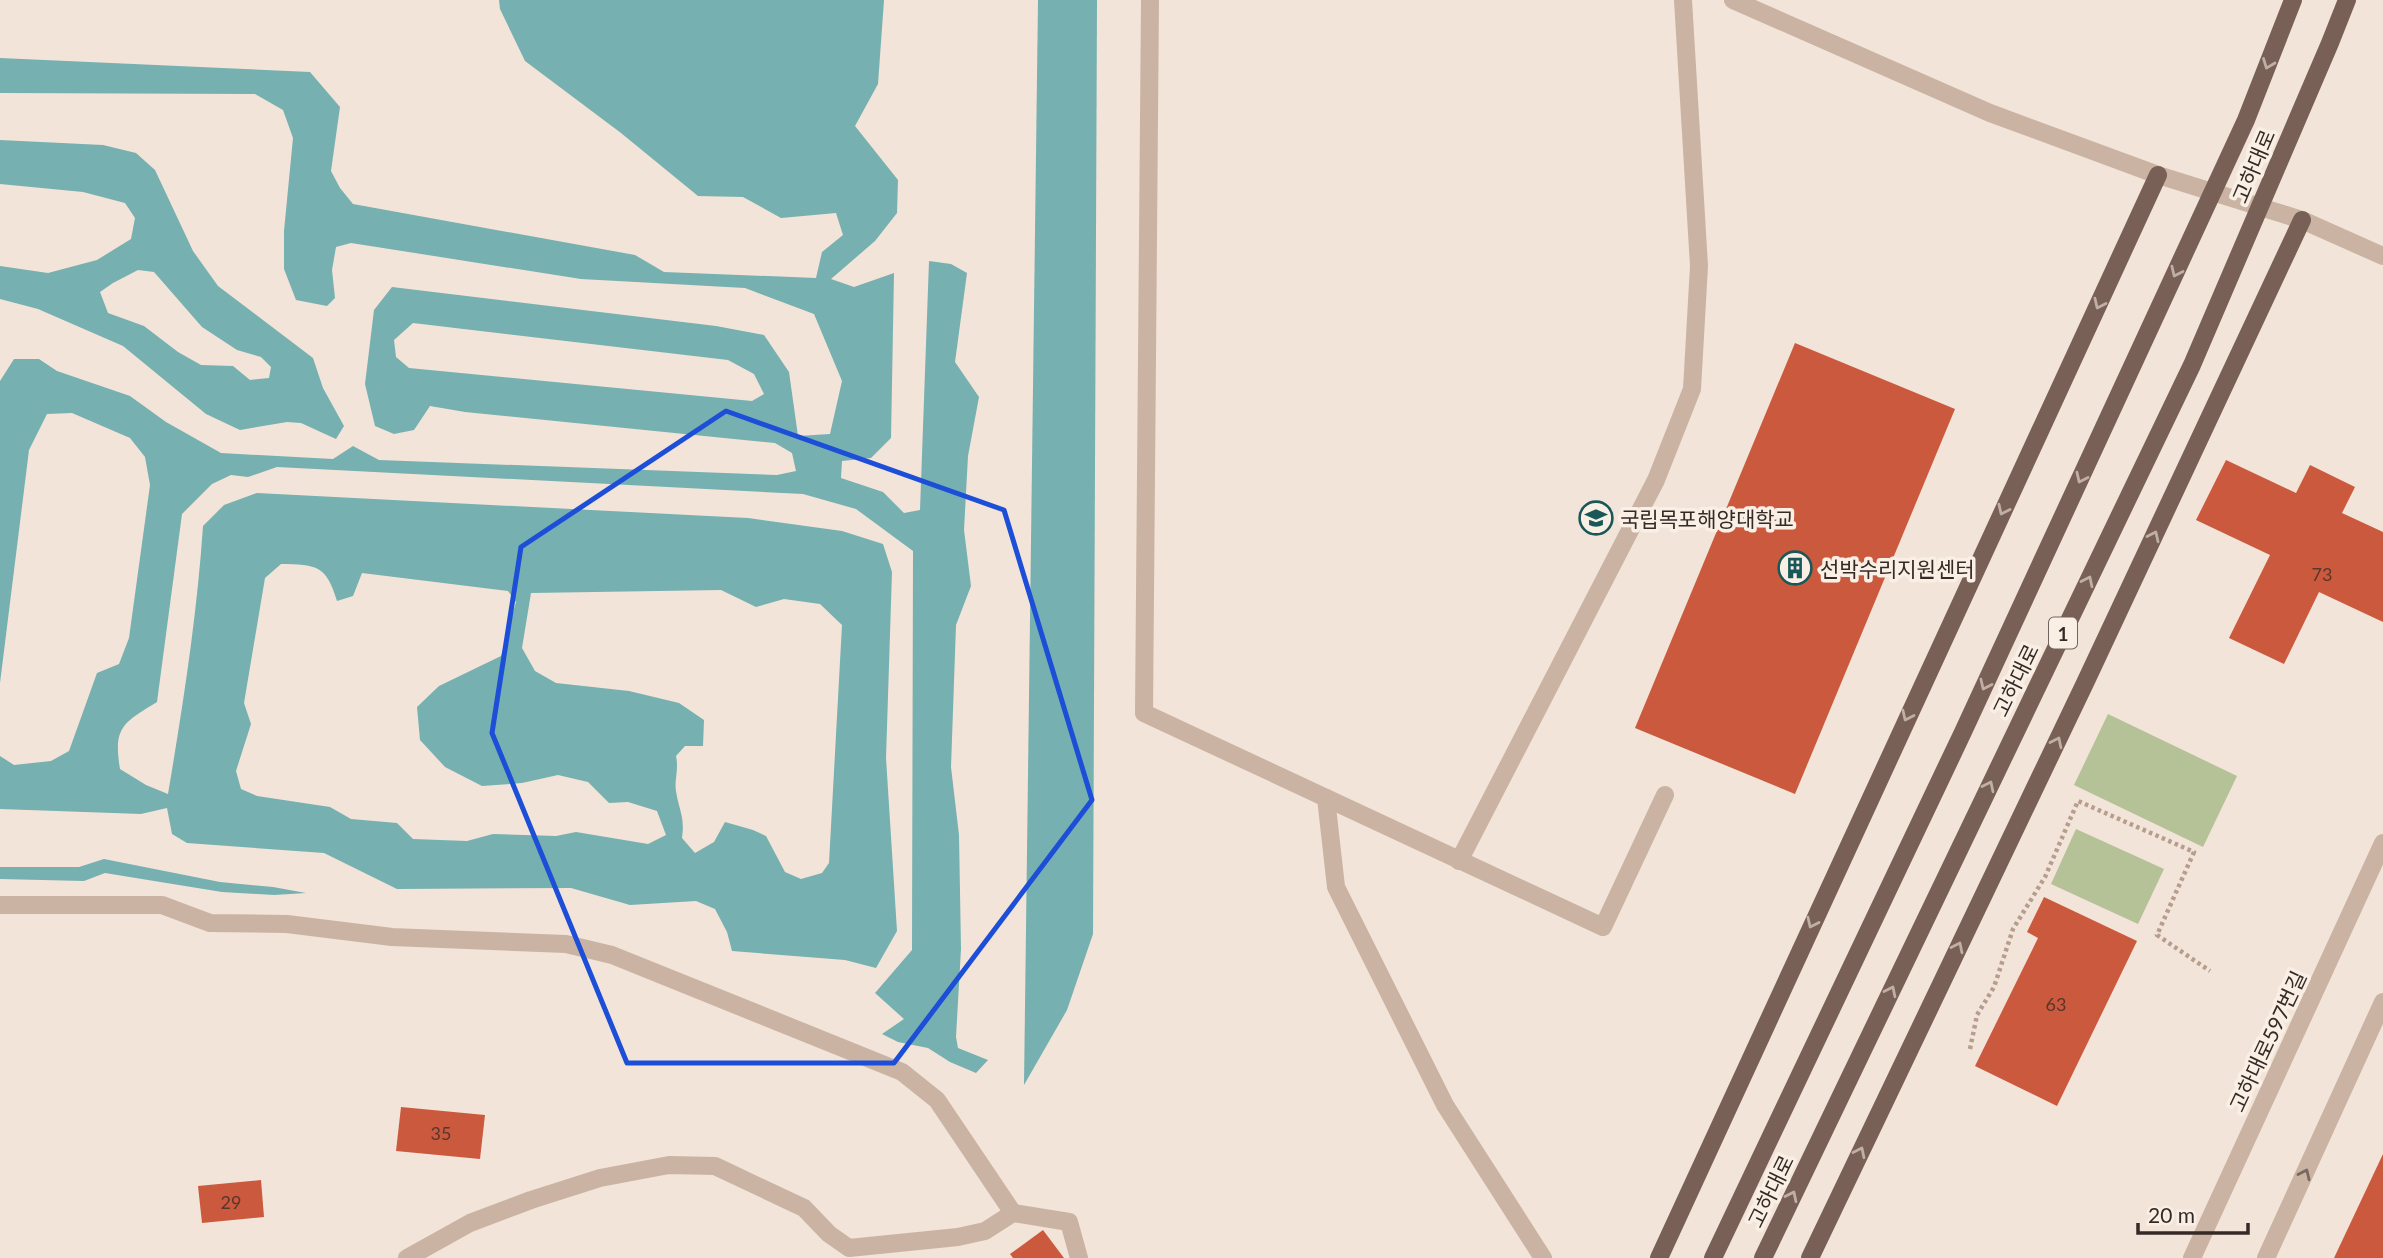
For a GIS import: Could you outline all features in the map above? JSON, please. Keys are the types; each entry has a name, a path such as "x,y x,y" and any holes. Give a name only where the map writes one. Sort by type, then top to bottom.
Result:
{"main road":[{"name":"고하대로","path":"1713,1258 1963,732 2246,120 2293,0"},
{"name":"고하대로","path":"1763,1258 2192,365 2347,0"},
{"path":"1659,1258 1741,1075 2158,175"},
{"path":"1810,1258 2092,668 2302,219"}],"street":[{"path":"1150,0 1144,713 1603,927 1665,795"},
{"path":"1459,861 1656,481 1692,390 1699,266 1682,0"},
{"path":"1732,0 1990,113 2158,175 2302,219 2383,256"},
{"path":"1326,798 1336,887 1444,1105 1543,1258"},
{"name":"고하대로597번길","path":"2192,1258 2383,843"},
{"path":"0,905 162,905 210,923 287,924 391,937 566,944 612,956 902,1072 937,1100 1013,1213"},
{"path":"2266,1258 2383,1002"},
{"path":"407,1258 470,1223 531,1200 600,1178 670,1165 715,1166 804,1208 829,1234 849,1248 958,1237 985,1231 1013,1213 1069,1222 1079,1258"}],"path":[{"path":"1970,1049 1977,1015 1994,987 2013,929 2045,877 2078,801 2194,852 2157,935 2210,971"}],"highlighted area":[{"path":"726,411 1004,510 1092,800 894,1063 627,1063 492,733 521,547"}],"green space":[{"path":"2108,714 2237,776 2203,847 2074,785"},
{"path":"2076,829 2164,869 2138,924 2051,884"}],"water":[{"path":"499,0 884,0 878,84 855,126 898,180 897,213 875,241 831,279 854,287 894,273 891,438 871,458 842,461 841,478 883,492 904,513 920,510 929,261 951,264 967,273 955,362 979,397 968,456 964,530 971,586 956,625 951,767 959,835 961,949 956,1037 958,1048 988,1060 976,1073 950,1062 928,1048 898,1042 882,1034 904,1019 875,993 912,950 913,551 856,509 803,494 277,467 248,477 231,475 212,484 182,514 157,702 136,715 123,728 118,744 120,769 146,785 168,794 189,660 203,526 224,505 257,493 748,518 842,531 883,544 892,572 886,758 897,931 876,968 845,960 732,951 727,932 715,909 696,901 630,905 571,888 397,889 324,853 187,843 172,834 167,808 141,814 0,809 0,756 14,765 51,761 69,751 97,673 119,664 129,638 150,485 145,457 130,438 72,413 47,414 29,450 0,683 0,381 14,359 39,359 57,371 130,396 166,422 221,453 333,459 353,446 379,460 777,475 796,471 792,453 775,443 465,412 430,406 414,430 394,434 375,426 365,384 374,310 392,287 716,326 764,335 789,372 798,436 830,434 842,381 814,314 745,288 581,279 351,243 336,247 332,270 335,298 327,306 296,300 284,269 284,231 293,138 283,110 255,94 0,93 0,58 310,72 340,107 331,171 353,204 635,255 664,272 816,278 822,252 843,235 836,213 781,218 743,197 698,196 621,133 525,61 500,9","holes":["413,323 728,360 754,374 764,394 752,401 409,368 396,357 394,340","281,564 311,566 324,573 337,601 353,596 362,573 508,591 516,602 501,656 439,686 417,707 420,740 445,767 482,786 522,783 558,775 588,782 609,803 628,802 657,811 666,835 648,844 576,832 556,836 493,834 467,841 413,839 397,823 351,819 330,807 257,796 241,789 236,771 251,724 244,703 265,578","721,590 756,607 784,599 820,604 842,625 829,863 822,873 801,879 785,872 766,836 725,822 714,842 695,853 682,838 682,819 676,787 676,756 685,746 703,746 704,720 679,703 629,691 556,683 535,671 522,648 531,593"]},
{"path":"1038,0 1097,0 1093,934 1067,1010 1024,1085"},
{"path":"0,140 103,145 136,153 155,170 193,251 218,286 313,358 323,388 344,426 336,439 301,423 287,422 240,430 206,414 123,346 38,309 0,299 0,266 48,273 97,260 131,239 135,218 125,203 83,192 0,184","holes":["138,270 154,272 202,327 237,350 261,357 271,367 269,378 250,380 233,366 201,365 178,352 144,326 108,313 100,292"]},
{"path":"104,859 220,882 306,893 274,895 222,892 105,873 84,881 0,879 0,867 79,867"}],"building":[{"name":"선박수리지원센터","path":"1795,343 1955,409 1795,794 1635,728"},
{"path":"2226,460 2296,493 2310,465 2355,487 2342,513 2383,532 2383,622 2319,592 2284,664 2229,638 2270,555 2196,520"},
{"path":"2044,897 2137,941 2057,1106 1975,1066 2038,938 2027,932"},
{"path":"401,1107 485,1115 480,1159 396,1151"},
{"path":"2383,1154 2383,1258 2334,1258"},
{"path":"261,1180 264,1217 202,1223 198,1186"},
{"path":"1043,1230 1064,1258 1013,1258 1010,1254"}],"place":[{"name":"국립목포해양대학교","path":"1596,518"},
{"name":"선박수리지원센터","path":"1795,568"}]}
